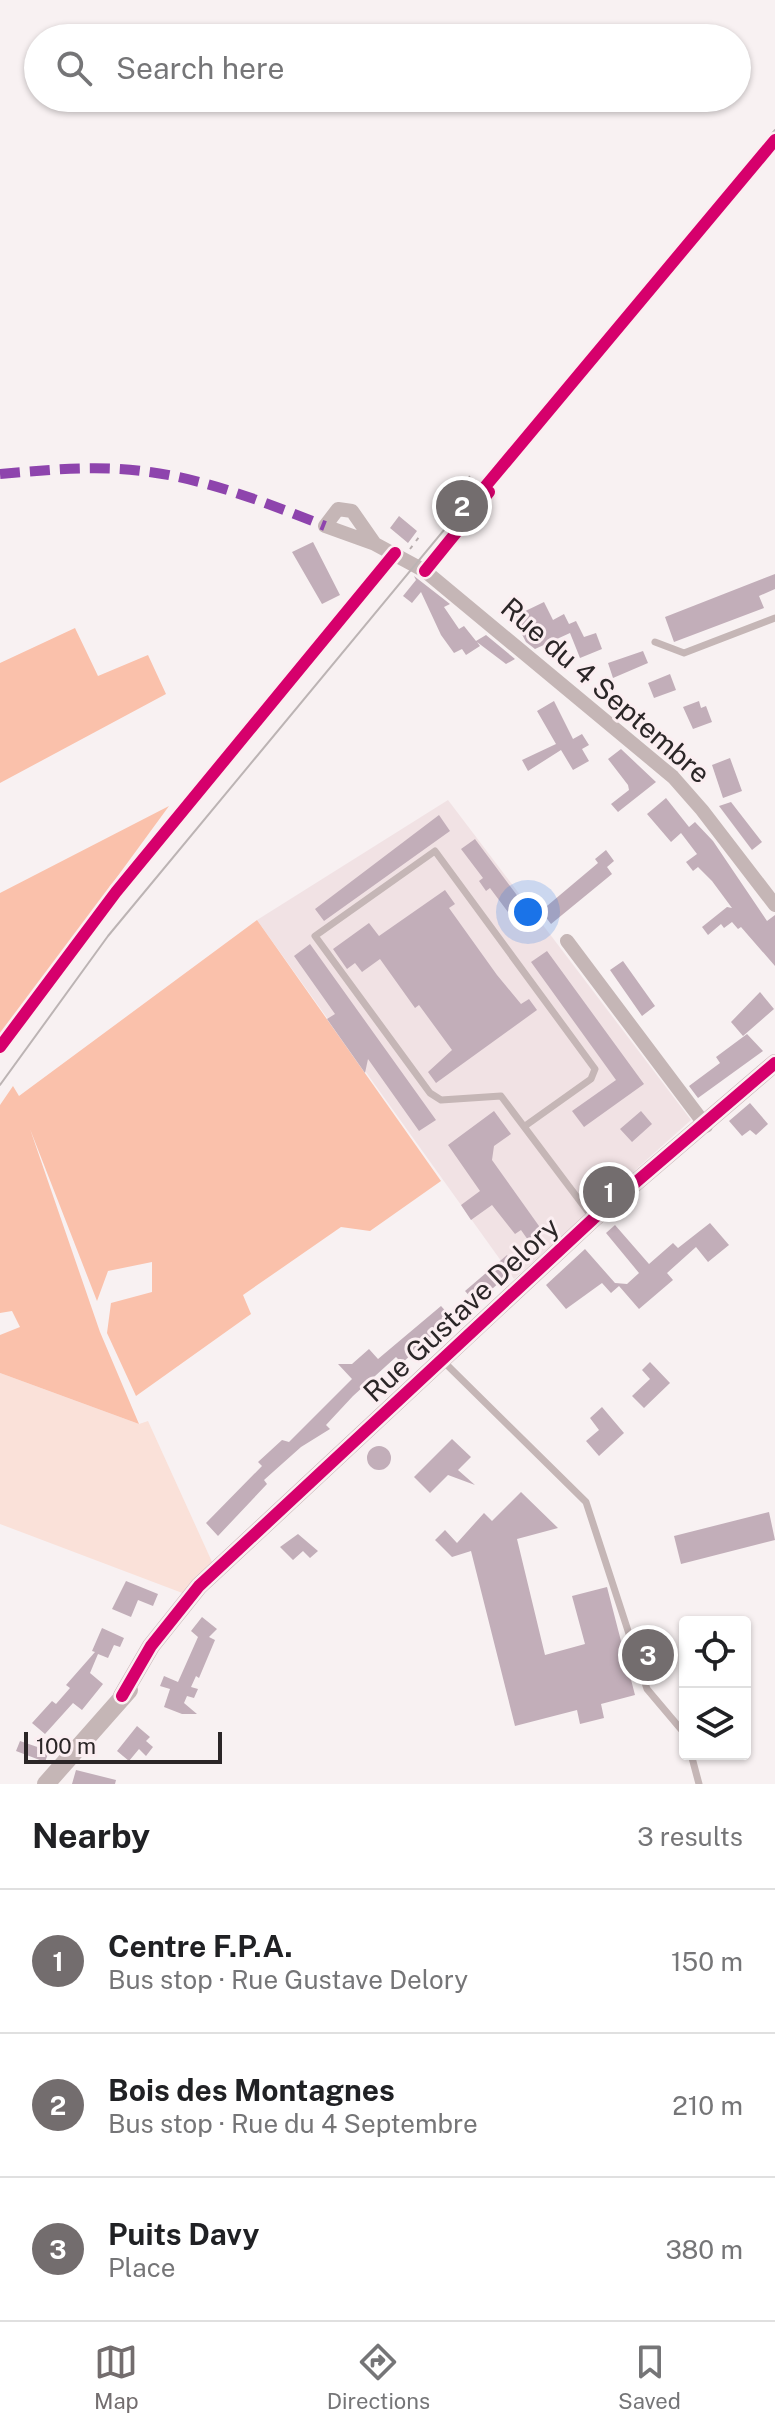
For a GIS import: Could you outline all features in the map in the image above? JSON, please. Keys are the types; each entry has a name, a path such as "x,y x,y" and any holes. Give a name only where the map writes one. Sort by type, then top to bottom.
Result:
{"street":[{"name":"Rue du 4 Septembre","path":"375,544 433,577 673,777 775,905"},
{"path":"567,941 706,1126"},
{"name":"Rue Gustave Delory","path":"46,1784 122,1696 151,1646 191,1596 593,1219 706,1126 775,1063"}],"lane":[{"path":"655,642 684,653 775,618"},
{"path":"525,1126 591,1079 595,1069 435,851 315,936 434,1097 501,1096 593,1219"},
{"path":"443,1361 586,1502 647,1689 679,1727"},
{"path":"693,1760 699,1784"}],"path":[{"path":"461,487 470,476 484,488 476,499"}],"shaded area":[{"path":"75,628 98,676 148,655 166,694 0,783 0,663"},
{"path":"448,800 691,1120 514,1279 257,920"},
{"path":"169,806 0,1037 0,893"},
{"path":"257,920 441,1181 370,1231 341,1227 243,1295 251,1314 136,1396 107,1333 111,1303 152,1292 152,1262 108,1271 97,1301 30,1129 100,1332 139,1424 0,1373 0,1335 20,1327 12,1311 0,1313 0,1105 13,1086 19,1096"},
{"path":"0,1373 139,1424 148,1421 213,1564 185,1594 0,1524"}],"building":[{"path":"399,516 417,531 408,543 390,528"},
{"path":"313,542 340,595 322,604 292,552"},
{"path":"775,574 775,589 759,596 764,608 674,642 665,617"},
{"path":"414,576 450,604 444,607 459,629 464,626 476,641 486,635 515,659 506,664 477,642 480,646 466,655 462,649 454,653 441,635 421,592 412,603 403,596 416,580"},
{"path":"544,602 553,620 564,614 569,624 576,621 584,637 596,633 602,649 580,658 570,633 535,649 526,642 513,617"},
{"path":"643,651 648,663 613,678 608,663"},
{"path":"670,674 676,690 654,698 648,683"},
{"path":"554,701 573,739 582,734 589,745 582,749 589,761 573,770 561,750 528,771 522,760 556,744 537,711"},
{"path":"699,701 701,708 706,706 712,722 693,729 683,707"},
{"path":"621,749 656,782 618,812 611,804 629,790 608,759"},
{"path":"730,758 742,791 723,798 712,765"},
{"path":"666,798 689,827 695,822 713,841 767,921 775,915 775,966 741,927 738,929 732,922 724,928 721,924 708,935 702,927 727,907 732,908 698,867 693,871 686,862 697,854 681,833 671,842 647,814"},
{"path":"731,802 762,842 752,850 719,806"},
{"path":"439,815 450,831 324,921 315,909"},
{"path":"475,839 528,910 514,920 490,888 486,891 479,881 483,878 461,849"},
{"path":"606,850 614,861 607,867 612,874 551,924 541,911 598,863 595,859"},
{"path":"445,890 455,904 449,908 497,975 521,1004 529,999 537,1010 436,1083 428,1072 452,1050 419,1005 415,1008 380,959 362,972 355,963 347,969 333,949 369,923 379,936"},
{"path":"310,944 436,1120 419,1131 368,1059 365,1073 327,1019 335,1014 294,956"},
{"path":"547,951 644,1084 584,1127 572,1111 616,1080 531,962"},
{"path":"623,961 655,1006 642,1016 610,970"},
{"path":"760,992 774,1009 743,1036 731,1022"},
{"path":"747,1034 763,1051 698,1098 689,1086 720,1063 716,1057"},
{"path":"750,1103 768,1124 756,1135 750,1130 742,1136 729,1121"},
{"path":"494,1111 511,1134 494,1146 492,1160 539,1226 537,1233 528,1240 521,1230 515,1234 492,1205 471,1220 461,1205 480,1191 448,1145"},
{"path":"641,1111 652,1124 632,1142 620,1129"},
{"path":"710,1223 729,1245 708,1262 696,1247 667,1273 673,1280 639,1309 619,1286 611,1293 602,1283 566,1309 546,1285 585,1249 615,1283 627,1284 639,1273 606,1233 615,1225 649,1264 673,1243 678,1248"},
{"path":"507,1255 516,1268 476,1303 465,1291"},
{"path":"441,1306 452,1318 402,1363 396,1357 353,1396 326,1425 330,1429 301,1447 264,1480 267,1484 218,1536 206,1523 262,1466 258,1462 282,1440 289,1442 352,1379 338,1364 352,1364 369,1349 378,1359"},
{"path":"650,1362 670,1383 644,1408 632,1396 650,1379 642,1370"},
{"path":"602,1407 624,1433 599,1456 586,1441 599,1430 590,1418"},
{"path":"452,1439 471,1457 458,1470 475,1485 448,1475 430,1493 414,1477"},
{"path":"379,1446 387,1450 391,1458 387,1466 379,1470 371,1466 367,1458 371,1450"},
{"path":"521,1492 558,1528 517,1539 545,1655 585,1644 572,1596 607,1587 635,1695 601,1704 604,1718 580,1724 577,1710 515,1726 471,1551 452,1557 435,1540 445,1530 457,1543 484,1513 492,1521"},
{"path":"769,1512 775,1540 681,1564 674,1536"},
{"path":"298,1534 318,1551 310,1558 303,1551 293,1560 280,1547"},
{"path":"126,1581 158,1594 153,1606 138,1600 131,1617 112,1609"},
{"path":"202,1617 217,1629 209,1637 215,1640 199,1678 196,1676 191,1687 198,1689 194,1698 187,1696 184,1703 197,1714 182,1714 164,1707 170,1689 160,1686 164,1676 178,1682 198,1637 191,1631"},
{"path":"102,1628 124,1638 120,1647 114,1645 108,1658 98,1654 90,1673 103,1684 82,1710 73,1703 45,1734 32,1723 52,1701 56,1704 70,1688 66,1685 95,1652 92,1651"},
{"path":"137,1726 150,1737 146,1741 153,1747 146,1756 139,1749 129,1761 117,1751"},
{"path":"20,1741 49,1751 45,1762 16,1751"},
{"path":"76,1770 116,1780 115,1784 72,1784"}],"tram line":[{"path":"0,1085 108,936 775,130"}],"marked path":[{"path":"0,474 89,468 165,474 235,492 325,526"}],"cycle path":[{"path":"425,571 489,492 484,488 775,140"},
{"path":"0,1047 116,892 395,553"},
{"path":"122,1696 151,1646 199,1586 593,1219 775,1063"}],"place":[{"name":"Bois des Montagnes","path":"462,506"},
{"name":"Centre F.P.A.","path":"609,1192"},
{"name":"Puits Davy","path":"648,1655"}]}
